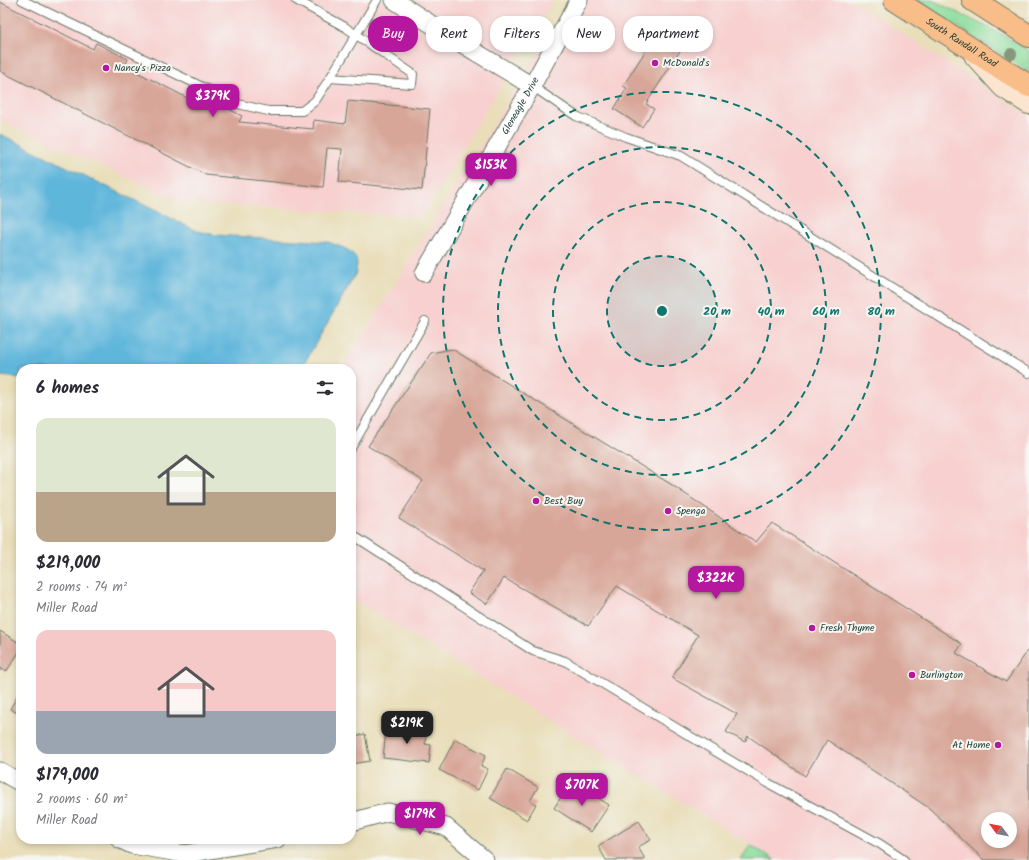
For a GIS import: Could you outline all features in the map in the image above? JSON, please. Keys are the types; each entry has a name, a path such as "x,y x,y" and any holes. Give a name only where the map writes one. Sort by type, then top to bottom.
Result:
{"main road":[{"name":"South Randall Road","path":"895,0 1029,86"},
{"path":"973,0 1029,36"}],"street":[{"path":"394,0 454,39 532,86"},
{"name":"Gleneagle Drive","path":"424,272 532,86 579,0"},
{"path":"965,44 1004,87 1029,103"},
{"path":"0,771 16,780"},
{"path":"356,821 388,812 446,827 485,860"},
{"path":"130,844 185,857 252,844"}],"lane":[{"path":"22,0 238,104 268,111 302,111 315,101 378,0"},
{"path":"296,0 345,27 412,74 412,84 330,78"},
{"path":"532,86 576,116 626,137 681,156 1029,373"},
{"path":"356,439 425,321"},
{"path":"356,537 533,651 565,661 768,783 880,844 904,860"}],"shaded area":[{"path":"0,0 553,0 543,16 490,16 490,52 521,52 421,217 181,202 0,120"},
{"path":"571,0 850,0 1029,116 1029,860 775,860 356,601 356,364 345,364 539,52 554,52 554,27"}],"green space":[{"path":"916,0 932,0 1005,36 1029,51 1029,72"},
{"path":"750,845 775,860 741,860"}],"water":[{"path":"0,134 197,231 216,235 328,242 348,250 357,262 356,273 304,364 16,364 16,378 0,376"}],"building":[{"path":"0,2 93,49 96,43 128,59 125,66 205,107 209,99 242,116 239,122 313,129 314,120 345,124 348,101 430,109 422,190 339,182 342,149 327,148 323,187 206,175 0,71"},
{"name":"McDonald's","path":"645,52 679,52 646,104 654,109 642,127 614,109 627,88 623,86"},
{"path":"452,349 672,485 756,542 772,523 962,644 956,653 1006,682 1029,649 1029,860 984,860 929,808 827,740 805,776 748,736 745,742 726,732 737,714 672,678 698,635 617,586 588,626 504,578 487,604 469,593 483,571 399,518 423,481 368,446 431,353"},
{"path":"0,631 16,641 16,657 6,672 1,668 0,671"},
{"path":"16,698 16,712 10,709"},
{"path":"397,727 427,730 425,744 431,745 429,763 383,758 386,731 396,732"},
{"path":"365,734 370,761 356,763 356,736"},
{"path":"455,739 486,755 481,766 488,769 478,790 439,770"},
{"path":"507,769 538,787 530,801 536,804 527,820 490,798"},
{"path":"568,786 576,791 579,786 609,805 591,832 554,808"},
{"path":"639,821 651,840 638,847 645,859 606,860 598,846"}],"place":[{"name":"McDonald's","path":"655,63"},
{"name":"Nancy's Pizza","path":"106,68"},
{"name":"Best Buy","path":"536,501"},
{"name":"Spenga","path":"668,511"},
{"name":"Fresh Thyme","path":"812,628"},
{"name":"Burlington","path":"912,675"},
{"name":"At Home","path":"998,745"}]}
